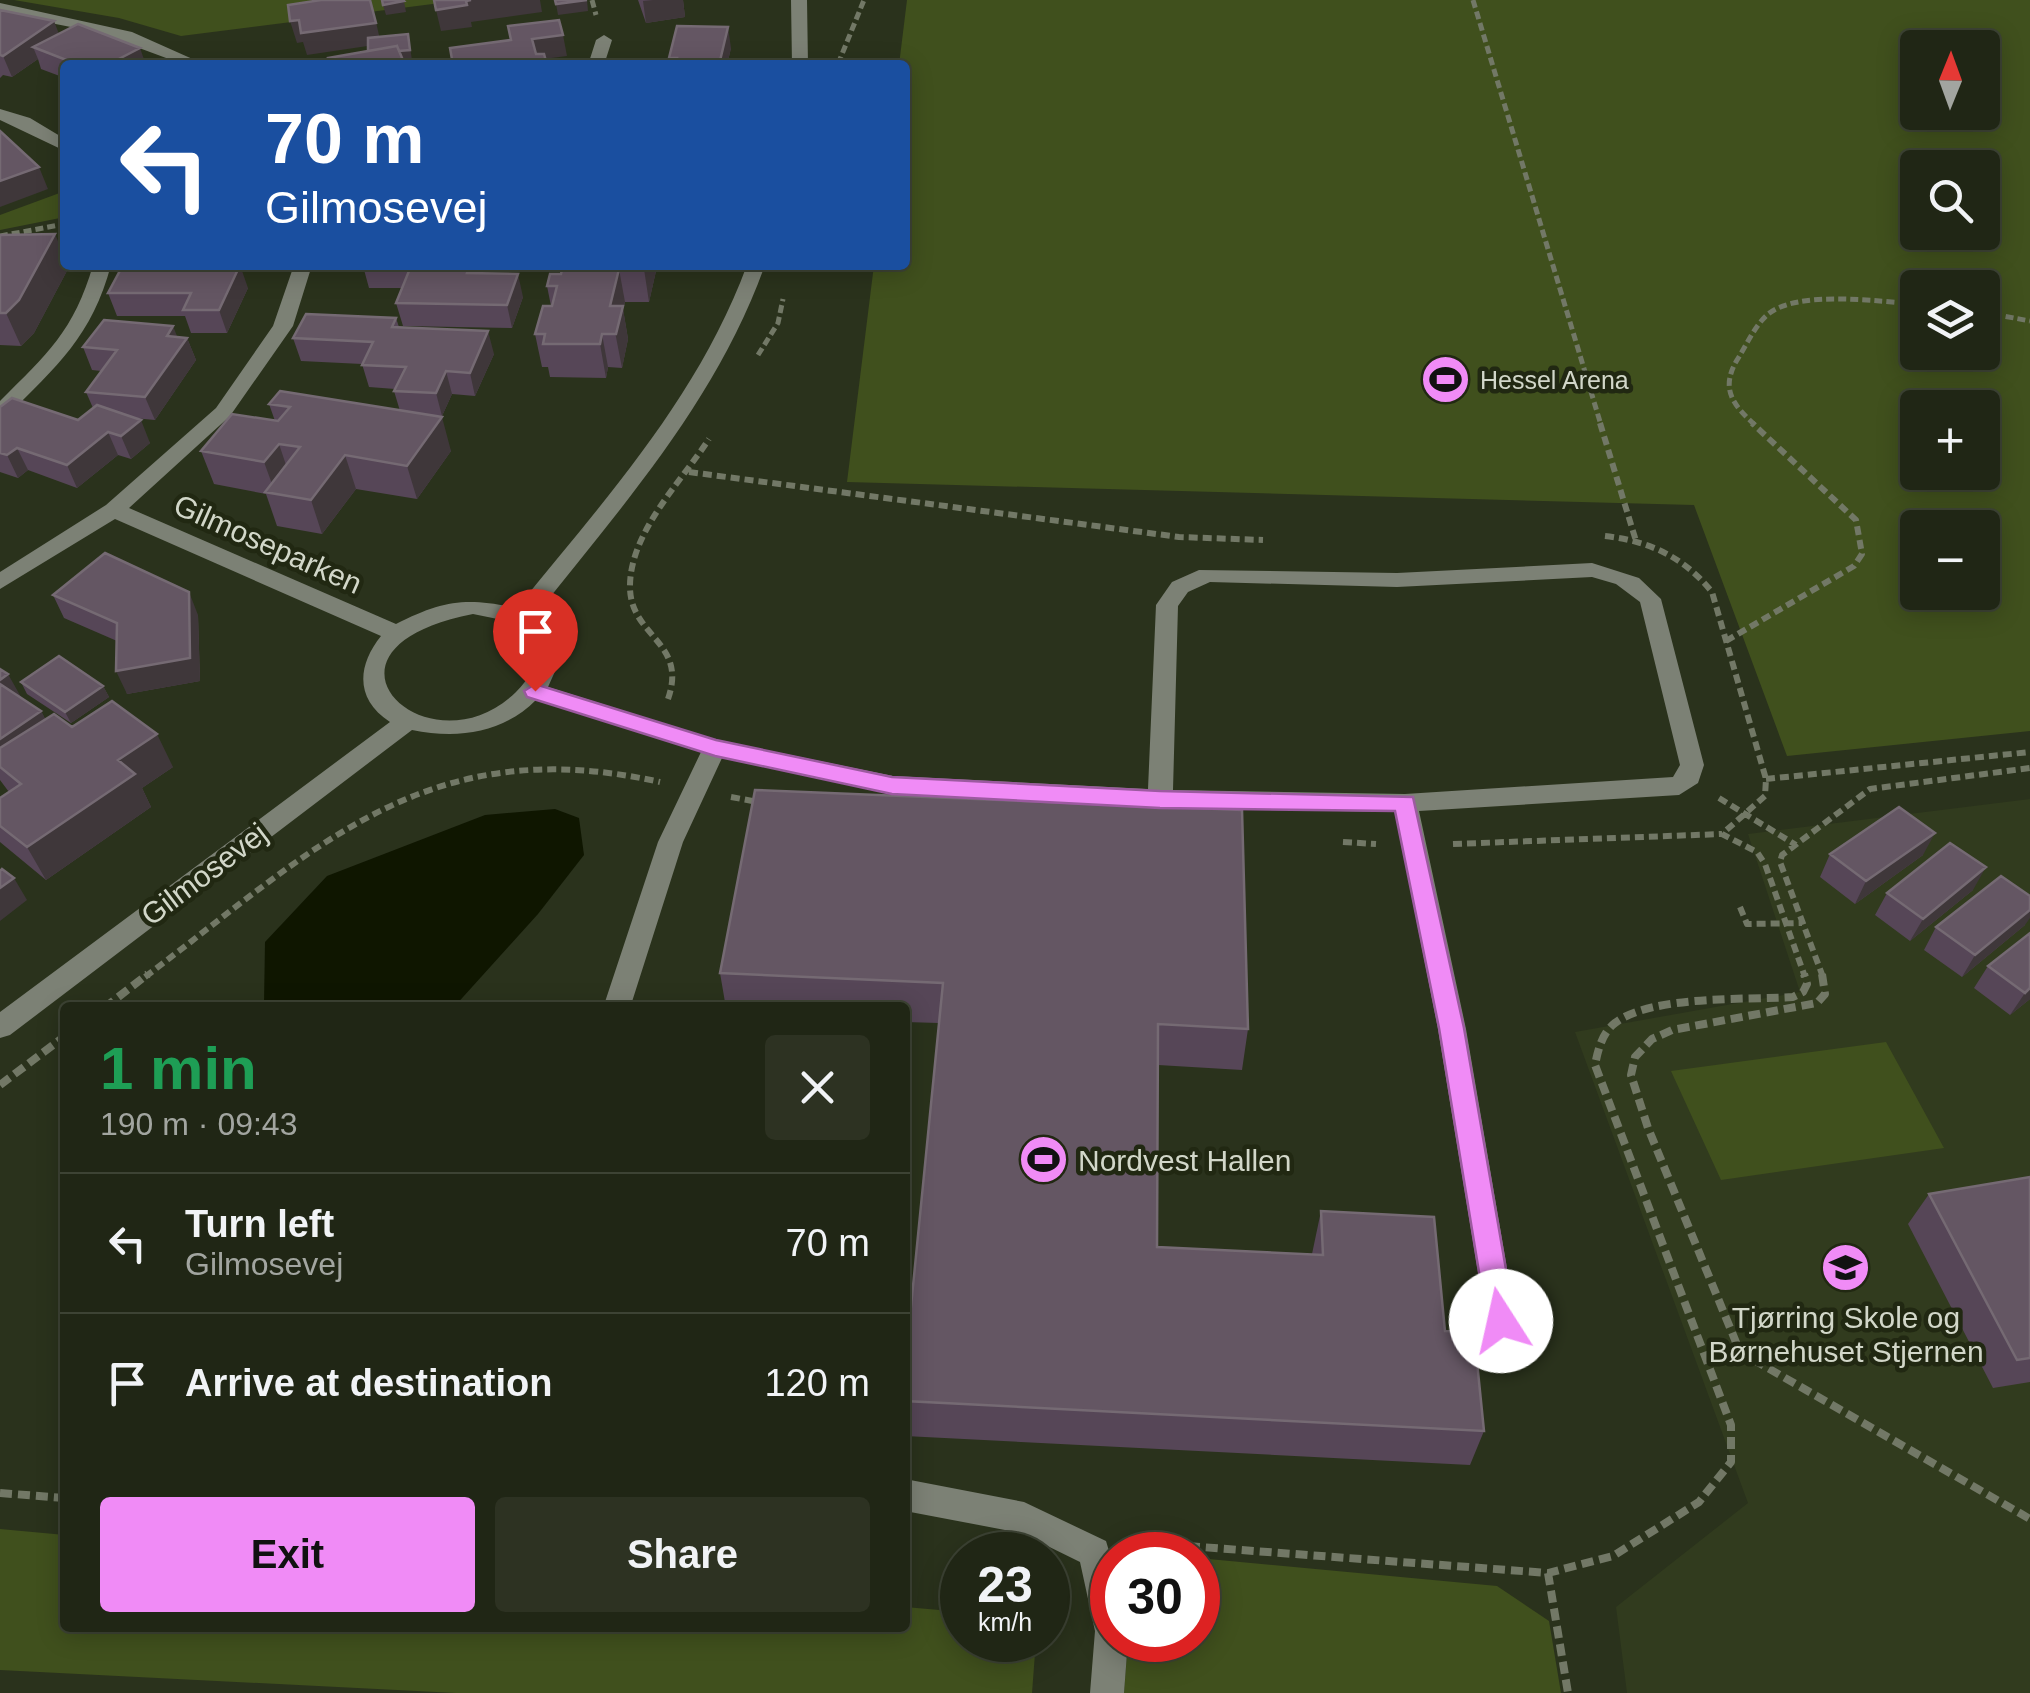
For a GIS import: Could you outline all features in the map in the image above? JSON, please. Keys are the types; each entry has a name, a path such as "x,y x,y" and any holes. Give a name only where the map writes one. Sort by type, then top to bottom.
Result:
{"street":[{"path":"800,0 800,60"},
{"path":"0,8 102,27 152,42 188,60"},
{"path":"598,60 604,40"},
{"path":"0,114 24,122 60,143"},
{"path":"0,412 54,358 90,308 101,270"},
{"name":"Gilmoseparken","path":"0,582 114,510 223,412 284,326 301,270"},
{"path":"523,616 683,412 746,299 755,270"},
{"name":"Gilmoseparken","path":"114,510 397,634"},
{"path":"535,691 715,748 892,786 1160,800 1405,803 1679,786 1688,778 1692,765 1650,599 1620,575 1592,570 1397,580 1207,575 1180,588 1166,605 1160,800"},
{"path":"460,608 500,608 523,616 538,627 548,642 550,658 535,691 519,705 476,724 429,726 408,721 390,711 378,698 373,682 374,665 397,634 419,620 460,608"},
{"name":"Gilmosevej","path":"0,1026 408,721"},
{"path":"618,1002 657,876 691,790 715,748"},
{"path":"1405,803 1452,1028 1501,1321"},
{"path":"910,1496 1024,1518 1090,1550"},
{"path":"1107,1693 1110,1662"}],"path":[{"path":"840,60 864,0"},
{"path":"1472,0 1636,541"},
{"path":"0,236 60,225"},
{"path":"758,356 778,323 786,284"},
{"path":"1726,641 1854,566 1862,554 1856,520 1734,406 1726,390 1731,370 1769,313 1794,304 1830,301 1900,303"},
{"path":"2000,315 2030,321"},
{"path":"651,728 676,684 673,658 638,618 630,590 640,543 709,439"},
{"path":"1722,834 1765,796 1766,780 2030,752"},
{"path":"112,1002 348,825 420,790 480,775 558,764 622,772 691,790 777,805"},
{"path":"2030,768 1888,784 1870,790 1782,855 1780,862 1824,981 1824,994 1817,1003 1672,1030 1652,1039 1635,1056 1630,1075 1740,1352 2030,1519"},
{"path":"1688,778 1796,845"},
{"path":"1220,1547 1548,1572 1613,1556 1700,1502 1731,1462 1731,1425 1595,1065 1600,1040 1618,1020 1646,1010 1793,997 1803,992 1807,984 1766,864 1756,852 1722,834 1413,846 1335,842"},
{"path":"1740,908 1746,924 1802,923"},
{"path":"0,1085 60,1040"},
{"path":"1706,1357 1740,1352"},
{"path":"0,1493 60,1498"},
{"path":"1548,1572 1568,1693"}],"shaded area":[{"path":"14,0 464,0 181,36 119,18"},
{"name":"Hessel Arena","path":"907,0 2030,0 2030,731 1787,756 1694,505 847,482 873,270 910,270 910,60 900,60"},
{"path":"60,193 60,218 0,230 0,215"},
{"name":"Tjørring Skole og Børnehuset Stjernen","path":"2030,799 2030,1693 1627,1693 1616,1607 1748,1503 1575,1032 1800,992 1748,834"},
{"path":"555,809 579,818 584,855 538,914 459,1002 264,1002 265,942 327,876 485,815"},
{"path":"1886,1042 1944,1148 1721,1180 1671,1071"},
{"path":"0,1529 60,1535 60,1632 910,1632 910,1607 940,1610 940,1662 1034,1662 1032,1693 456,1693 0,1670"},
{"path":"1220,1560 1497,1586 1549,1621 1561,1693 1124,1693 1126,1662 1220,1662"}],"building":[{"path":"370,0 376,23 301,33 299,20 290,21 288,5"},
{"path":"382,0 403,0 404,1 383,5"},
{"path":"434,0 471,0 466,1 467,5 436,10"},
{"path":"555,0 587,0 556,4"},
{"path":"0,10 54,21 3,56"},
{"path":"559,20 563,35 532,39 536,54 544,54 546,60 452,60 450,48 511,40 508,26"},
{"path":"78,24 140,48 117,60 66,60 33,47"},
{"path":"677,26 728,27 720,60 669,58"},
{"path":"408,34 410,50 399,51 397,46 368,51 368,38"},
{"path":"397,46 403,60 329,60"},
{"path":"0,131 39,167 0,181"},
{"path":"55,234 19,300 6,313 0,313 0,235"},
{"path":"120,270 238,270 219,310 183,310 191,293 108,293"},
{"path":"409,270 518,274 507,305 396,303"},
{"path":"562,270 619,270 610,306 623,306 616,334 602,334 600,344 543,344 545,334 535,334 543,306 552,306 557,286 547,286 550,274 561,274"},
{"path":"306,314 396,318 392,327 488,331 470,373 446,371 436,393 394,391 406,367 362,365 373,342 293,338"},
{"path":"104,320 173,326 167,336 187,338 145,397 86,392 117,350 83,347"},
{"path":"280,391 442,417 407,466 345,455 311,500 265,492 300,447 279,444 264,462 201,451 232,414 278,421 290,407 269,404"},
{"path":"12,398 78,420 97,405 141,420 121,436 108,432 67,465 17,448 7,455 0,453 0,407"},
{"path":"105,553 189,592 190,658 116,671 117,623 53,595"},
{"path":"59,656 103,686 65,712 21,682"},
{"path":"0,684 41,711 0,739"},
{"path":"112,701 157,734 118,760 135,774 27,847 0,826 0,798 21,784 0,767 0,748 54,714 72,727"},
{"name":"Nordvest Hallen","path":"755,790 1242,810 1248,1029 1158,1024 1157,1247 1323,1255 1321,1211 1434,1217 1445,1331 1474,1332 1484,1431 910,1401 910,1316 943,983 720,973"},
{"path":"1899,807 1935,833 1866,881 1830,854"},
{"path":"1950,843 1986,867 1923,919 1887,893"},
{"path":"0,871 14,878 0,888"},
{"path":"2001,876 2030,896 2030,910 1975,955 1936,927"},
{"path":"2030,933 2030,988 2025,993 1988,966"},
{"path":"2030,1177 2030,1358 2017,1360 1929,1194"}],"place":[{"name":"Hessel Arena","path":"1445,380"},
{"name":"Nordvest Hallen","path":"1043,1160"},
{"name":"Tjørring Skole og Børnehuset Stjernen","path":"1846,1268"}],"route":[{"path":"535,691 715,748 892,786 1160,800 1405,803 1452,1028 1501,1321"}]}
